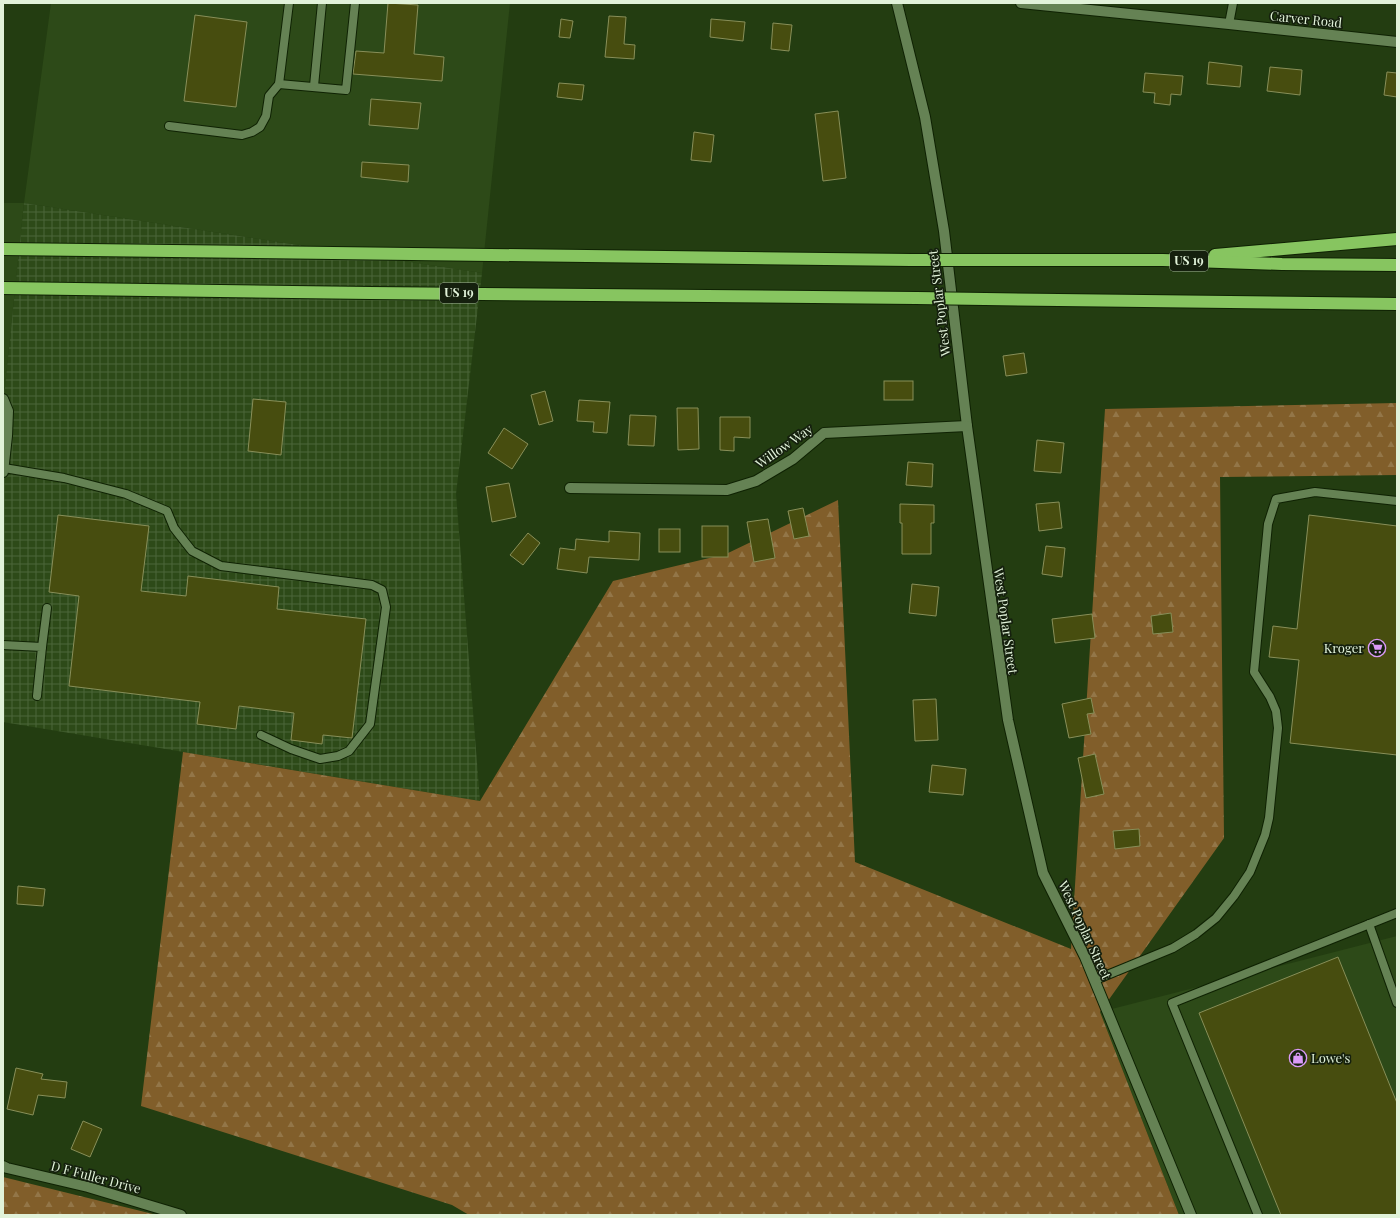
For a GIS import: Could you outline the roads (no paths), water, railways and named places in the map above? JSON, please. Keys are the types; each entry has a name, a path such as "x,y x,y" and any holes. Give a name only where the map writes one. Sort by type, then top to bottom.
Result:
{"highway":[{"path":"1163,260 1397,239"},
{"name":"US 19","path":"3,249 911,260 1163,260 1282,264 1397,265"},
{"name":"US 19","path":"3,288 1394,305"}],"street":[{"name":"West Poplar Street","path":"897,3 925,117 944,231 967,426 1008,720 1043,873 1095,980 1191,1215"},
{"name":"Carver Road","path":"1021,3 1397,42"},
{"path":"3,399 8,410 3,472"},
{"name":"Willow Way","path":"570,488 727,490 756,481 793,459 824,433 967,426"},
{"name":"D F Fuller Drive","path":"3,1166 88,1186 181,1215"}],"lane":[{"path":"169,126 230,134 242,134 252,132 260,126 266,116 269,96 279,84 288,3"},
{"path":"314,86 322,3"},
{"path":"279,84 346,90 355,3"},
{"path":"1229,24 1233,3"},
{"path":"4,468 64,478 126,494 167,511 174,528 192,551 221,566 372,585 382,590 386,607 370,724 349,750 338,756 320,759 291,749 261,735"},
{"path":"1095,980 1173,948 1196,934 1216,918 1234,896 1250,872 1265,835 1269,818 1278,728 1276,711 1270,697 1254,672 1268,524 1276,499 1315,492 1397,501"},
{"path":"37,696 47,608"},
{"path":"3,644 42,647"},
{"path":"1258,1215 1172,1003 1397,913"},
{"path":"1369,924 1397,1003"}],"place":[{"name":"Kroger","path":"1377,648"},
{"name":"Lowe's","path":"1298,1058"}]}
